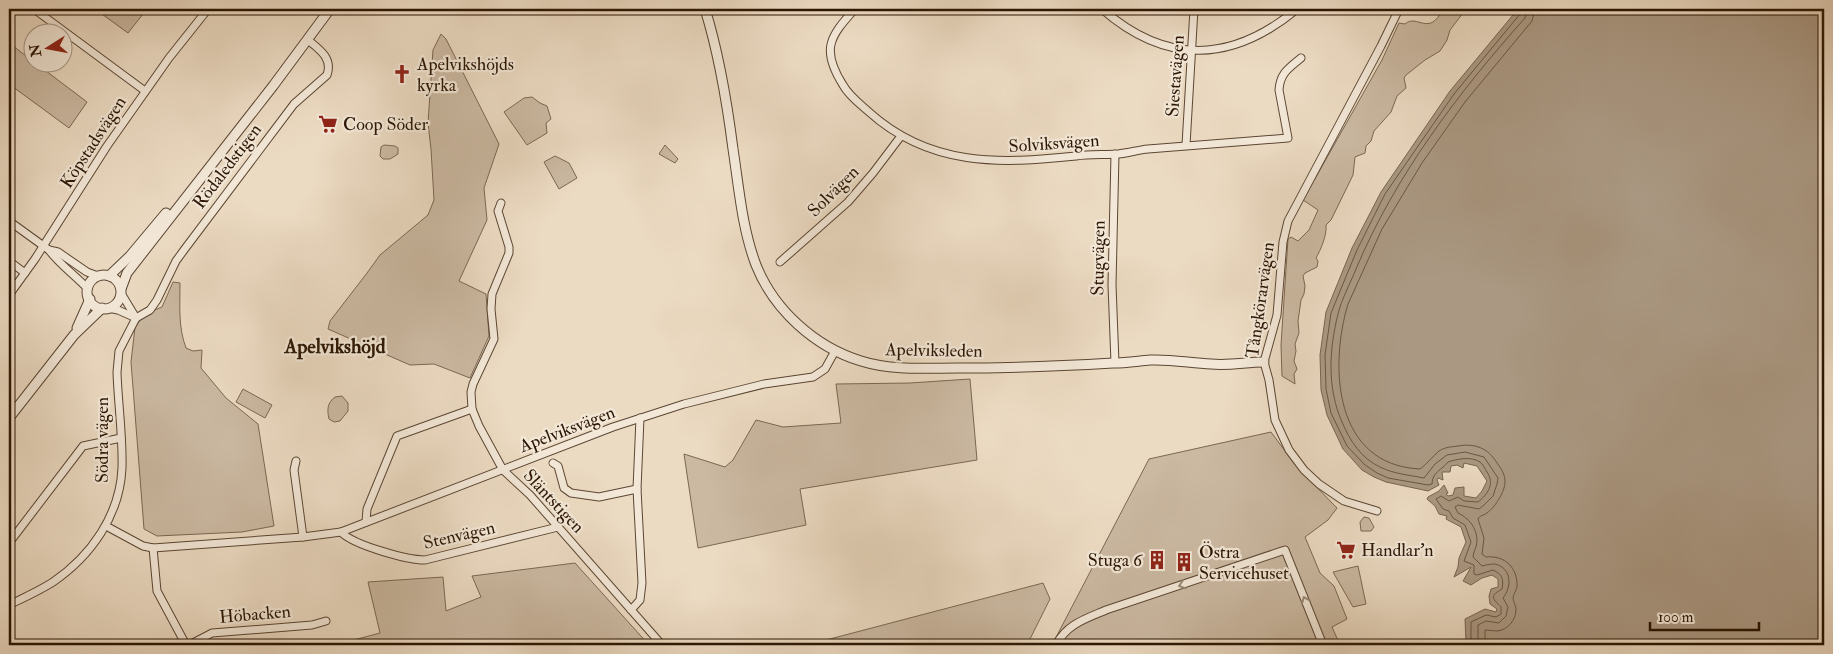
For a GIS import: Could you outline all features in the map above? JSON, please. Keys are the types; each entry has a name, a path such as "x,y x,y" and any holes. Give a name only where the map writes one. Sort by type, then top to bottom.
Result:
{"street":[{"path":"34,9 145,91"},
{"name":"Köpstadsvägen","path":"9,295 46,248 106,146 145,91 208,9"},
{"path":"9,418 74,335 105,308 116,304 127,273 245,123 330,9"},
{"name":"Apelviksleden","path":"705,9 722,81 744,221 757,266 772,295 792,319 810,335 836,351 874,365 908,369 1115,363 1150,360 1188,361 1210,364 1264,362"},
{"name":"Solviksvägen","path":"855,9 840,26 831,41 830,50 838,77 849,93 875,118 901,136 939,152 988,161 1022,161 1088,154 1115,154 1288,138 1279,90 1280,82 1284,73 1302,58"},
{"path":"1102,9 1121,25 1139,36 1168,46 1192,51 1224,48 1240,43 1262,32 1297,9"},
{"name":"Siestavägen","path":"1186,146 1194,9"},
{"name":"Tångkörarvägen","path":"1376,511 1351,504 1335,496 1319,484 1296,460 1275,420 1269,380 1264,362 1277,315 1283,242 1288,221 1399,9"},
{"name":"Rödaledstigen","path":"136,318 154,305 176,261 264,141 294,104 327,75 329,69 328,59 308,40"},
{"name":"Solvägen","path":"780,262 848,202 874,173 901,136"},
{"name":"Stugvägen","path":"1115,154 1112,285 1115,363"},
{"path":"109,276 130,256 168,211 196,184"},
{"name":"Släntstigen","path":"501,203 498,211 509,247 492,294 491,309 494,339 473,384 472,409 503,470 530,495 662,645"},
{"path":"9,221 46,248 78,277 88,289 90,299 96,306 118,310 136,318"},
{"path":"46,248 58,252 87,272 98,276 109,276 117,281 136,318"},
{"path":"9,260 25,273"},
{"path":"88,289 91,281 98,276"},
{"path":"74,335 90,299"},
{"name":"Södra vägen","path":"9,605 65,573 96,541 106,526 120,486 122,468 116,372 117,360 122,343 136,318"},
{"name":"Apelviksvägen","path":"106,526 143,546 153,548 303,537 341,532 640,418 728,392 813,377 825,369 836,351"},
{"path":"366,522 367,508 397,436 472,409"},
{"path":"631,610 640,600 642,583 637,489 640,418"},
{"path":"9,543 83,446 121,438"},
{"path":"296,461 294,470 303,537"},
{"path":"553,463 558,466 564,488 571,493 599,497 637,489"},
{"name":"Stenvägen","path":"341,532 356,542 408,558 425,560 558,527"},
{"path":"153,548 157,591 187,645"},
{"path":"1056,645 1068,628 1077,622 1106,610 1285,550 1323,645"},
{"name":"Höbacken","path":"187,645 212,633 312,625 326,621"}],"shaded area":[{"path":"95,9 147,9 128,33"},
{"path":"1443,9 1466,9 1450,30 1447,40 1440,51 1406,75 1404,78 1406,88 1397,96 1391,112 1374,131 1371,141 1366,146 1365,153 1355,157 1353,175 1331,220 1326,225 1325,237 1316,258 1318,261 1317,267 1303,276 1305,286 1298,321 1299,333 1295,344 1294,361 1297,369 1294,374 1295,384 1282,376 1281,345 1288,239 1291,237 1298,241 1309,230 1318,210 1303,200 1382,60 1399,23 1405,24 1414,21 1428,24 1438,18"},
{"path":"441,34 446,39 499,144 484,188 487,220 459,281 486,294 489,336 470,378 434,364 410,365 328,329 330,321 380,255 428,215 434,200 428,123 433,50"},
{"path":"9,43 22,53 22,72 47,72 87,102 69,128 9,84"},
{"path":"532,97 547,106 551,119 546,123 547,133 527,145 504,112 524,98"},
{"path":"384,145 395,146 398,148 398,154 390,159 383,159 380,156 381,147"},
{"path":"665,145 678,159 675,163 659,154"},
{"path":"555,156 569,163 577,178 559,189 544,162"},
{"path":"173,282 180,283 181,324 186,348 193,351 202,350 201,368 226,398 258,424 274,526 242,532 157,536 144,529 131,362 135,327 145,314 162,307"},
{"path":"970,379 977,460 800,489 806,525 698,548 684,454 725,467 733,460 756,420 783,427 841,423 836,384 910,383"},
{"path":"243,389 272,405 265,418 236,402"},
{"path":"342,396 348,403 348,411 340,421 334,422 329,419 329,404 335,397"},
{"path":"1271,432 1296,466 1337,508 1328,520 1305,537 1320,573 1334,586 1347,619 1332,627 1340,645 1052,645 1149,459"},
{"path":"1364,517 1369,518 1374,527 1371,531 1361,531 1360,522"},
{"path":"575,563 649,645 335,645 380,633 368,582 443,577 446,611 481,597 472,576"},
{"path":"1358,566 1366,604 1353,607 1333,572"},
{"path":"1043,583 1050,599 1027,645 807,645"}],"water":[{"path":"1518,9 1824,9 1824,645 1472,645 1466,643 1465,619 1485,609 1496,612 1497,609 1490,604 1489,596 1491,589 1498,587 1498,579 1492,575 1482,578 1471,585 1463,581 1471,567 1454,577 1466,542 1461,527 1446,519 1447,516 1439,514 1435,506 1427,499 1444,485 1448,496 1453,495 1455,488 1464,487 1464,496 1476,498 1487,481 1477,466 1464,463 1463,468 1457,465 1451,466 1450,472 1442,472 1443,480 1438,478 1439,485 1428,491 1386,482 1362,470 1343,449 1327,415 1321,390 1320,355 1326,312 1352,248 1381,192 1450,91"}],"place":[{"name":"Apelvikshöjds kyrka","path":"402,74"},
{"name":"Coop Söder","path":"328,124"},
{"name":"Handlar'n","path":"1346,550"},
{"name":"Stuga 6","path":"1157,560"},
{"name":"Östra Servicehuset","path":"1184,562"}],"district":[{"name":"Apelvikshöjd","path":"335,346"}]}
